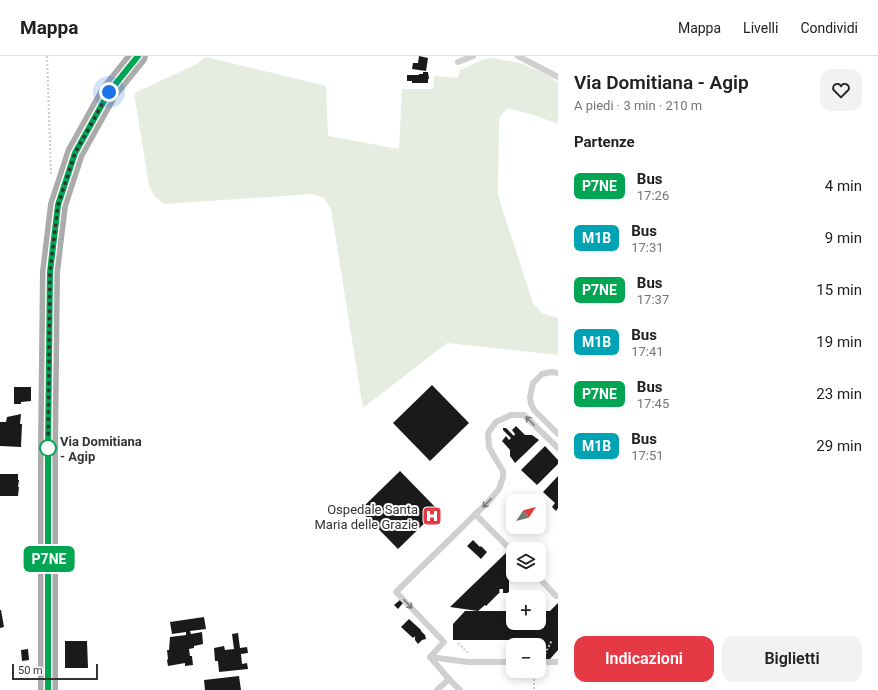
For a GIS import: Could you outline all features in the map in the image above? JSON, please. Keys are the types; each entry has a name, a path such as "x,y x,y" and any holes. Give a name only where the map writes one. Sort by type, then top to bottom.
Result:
{"main road":[{"path":"48,690 48,439 50,272 58,205 75,153 109,92 138,56"}],"lane":[{"path":"458,62 473,56"},
{"path":"518,56 558,77"},
{"path":"558,373 551,372 542,374 533,383 530,397 534,410 558,434"},
{"path":"430,657 444,642 396,592 490,500 499,488 503,477 503,471 489,447 488,433 496,422 511,415 524,415 558,448"},
{"path":"475,514 506,545"},
{"path":"543,582 556,596"},
{"path":"430,657 468,662 506,662"},
{"path":"430,657 460,690"},
{"path":"546,662 558,662"},
{"path":"437,690 449,679"}],"path":[{"path":"47,56 51,175"},
{"path":"546,651 552,640"},
{"path":"458,643 467,652 468,662"},
{"path":"534,678 534,690"}],"shaded area":[{"path":"206,57 326,86 328,136 399,149 402,89 433,89 434,76 458,78 460,70 482,60 492,58 520,63 545,74 558,82 558,124 531,114 507,108 499,118 498,195 533,303 542,313 558,318 558,355 447,343 363,408 331,209 324,198 312,194 164,204 154,196 149,185 134,93 195,65"}],"building":[{"path":"419,56 428,58 426,71 412,69 413,63 418,63"},
{"path":"423,72 428,72 428,83 412,83 412,81 407,81 407,75 419,75 423,74"},
{"path":"432,385 469,423 430,461 393,423"},
{"path":"14,387 31,387 31,401 21,402 21,404 14,404"},
{"path":"21,414 21,447 0,446 0,422 6,422 7,417"},
{"path":"516,426 525,435 532,435 539,440 515,463 510,456 510,450 502,441 506,436 509,440 511,438 503,430 503,428 506,428 514,436 515,434 512,430"},
{"path":"545,446 558,460 558,464 537,485 521,470"},
{"path":"400,471 438,510 398,549 360,510"},
{"path":"0,474 18,474 18,496 0,496"},
{"path":"558,476 558,508 556,511 552,507 555,503 543,492"},
{"path":"473,540 487,552 481,559 467,546"},
{"path":"506,553 506,582 509,582 509,590 506,590 506,593 503,593 503,589 500,589 500,592 486,606 485,605 478,611 450,607"},
{"path":"400,600 403,603 398,609 394,605"},
{"path":"558,603 558,650 546,664 546,638 453,640 453,624 465,611 506,611 506,630 546,630 546,611 550,611"},
{"path":"0,610 4,627 0,628"},
{"path":"204,617 206,629 190,631 191,634 202,632 203,644 189,649 190,656 192,656 193,665 185,666 185,663 168,666 167,650 169,650 170,637 186,635 186,632 172,634 170,622"},
{"path":"409,619 425,635 426,639 422,640 418,644 415,640 415,636 413,638 401,627"},
{"path":"238,633 240,648 247,647 248,653 241,654 242,664 247,663 248,669 219,672 218,661 215,661 214,648 224,646 225,650 234,649 232,634"},
{"path":"65,641 87,641 88,668 65,668"},
{"path":"28,649 29,660 22,661 21,650"},
{"path":"239,676 241,690 205,690 204,680"}],"bus line":[{"name":"P7NE","path":"48,690 50,272 58,205 75,153 109,92 138,56"}],"place":[{"name":"Via Domitiana - Agip","path":"48,448"},
{"name":"Ospedale Santa Maria delle Grazie","path":"432,516"}],"route":[{"path":"48,448 50,272 58,205 75,153 109,92"}]}
